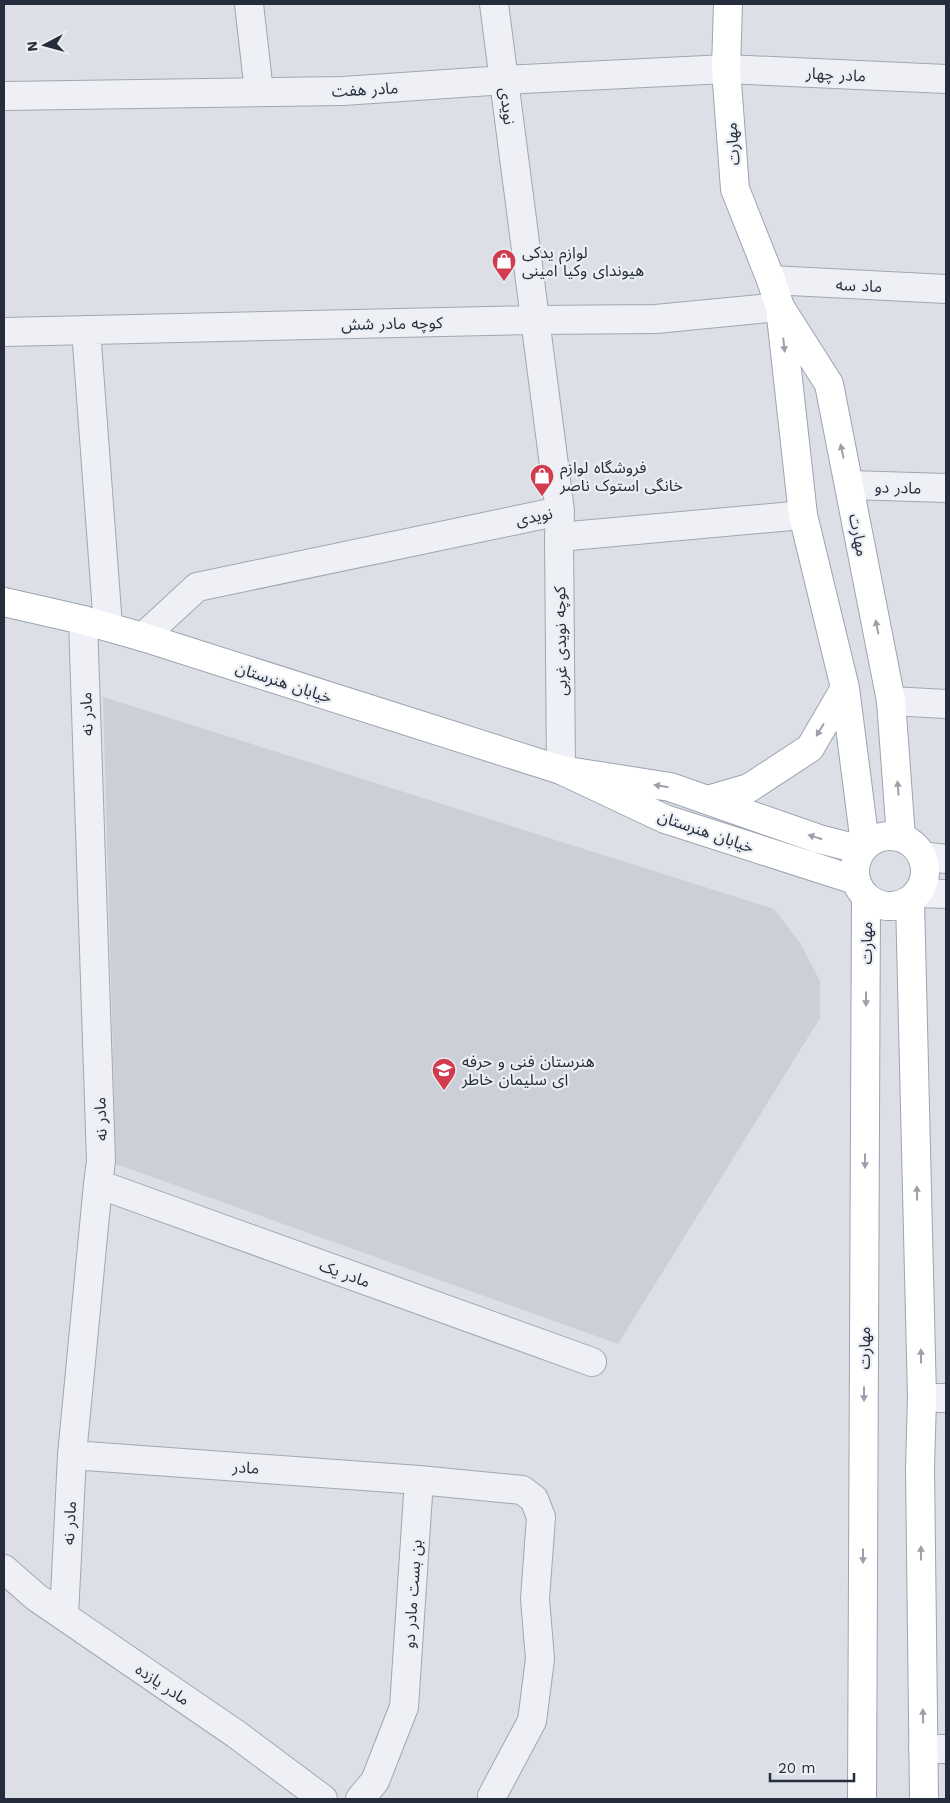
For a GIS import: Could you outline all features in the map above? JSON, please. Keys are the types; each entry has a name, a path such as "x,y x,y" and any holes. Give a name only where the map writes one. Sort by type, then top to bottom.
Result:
{"main road":[{"name":"مهارت","path":"728,4 726,69 735,189 772,280 780,307 803,515 845,688 864,847"},
{"name":"مهارت","path":"780,307 829,384 891,701 901,837"},
{"name":"خیابان هنرستان","path":"4,602 95,623 143,637 561,770 665,819 861,889"},
{"path":"708,800 749,788 810,748 845,688"},
{"name":"خیابان هنرستان","path":"561,770 670,787 820,839 864,847"},
{"path":"882,835 901,837 934,858 925,870 923,884 914,896 896,906 880,905 861,889 855,861 864,847 882,835"},
{"name":"مهارت","path":"861,889 862,1799"},
{"path":"914,896 934,1398 920,1478 935,1749 924,1799"}],"street":[{"path":"249,4 259,92"},
{"name":"نویدی","path":"143,637 197,587 559,524 494,4"},
{"name":"مادر هفت","path":"4,96 343,91 505,80 726,69"},
{"name":"مادر چهار","path":"726,69 946,79"},
{"name":"ماد سه","path":"772,280 946,289"},
{"name":"کوچه مادر شش","path":"4,332 656,319 780,307"},
{"name":"مادر نه","path":"64,1616 72,1455 101,1162 95,623 86,330"},
{"name":"مادر دو","path":"850,485 946,488"},
{"path":"559,524 803,515"},
{"name":"کوچه نویدی غربی","path":"559,524 561,770"},
{"path":"891,701 946,704"},
{"path":"914,896 946,894"},
{"name":"مادر یک","path":"98,1184 592,1362"},
{"name":"مادر","path":"72,1455 419,1480"},
{"path":"419,1480 522,1490 534,1499 541,1517 535,1598 540,1660 532,1721 492,1796"},
{"name":"بن بست مادر دو","path":"360,1799 375,1781 404,1707 419,1480"},
{"name":"مادر یازده","path":"4,1569 36,1597 236,1734 323,1799"}],"shaded area":[{"name":"هنرستان فنی و حرفه ای سلیمان خاطر","path":"103,697 774,909 800,943 820,981 820,1018 618,1344 116,1164"}],"place":[{"name":"لوازم یدکى هیونداى وکیا امینى","path":"504,282"},
{"name":"فروشگاه لوازم خانگى استوک ناصر","path":"542,497"},
{"name":"هنرستان فنی و حرفه ای سلیمان خاطر","path":"444,1091"}]}
